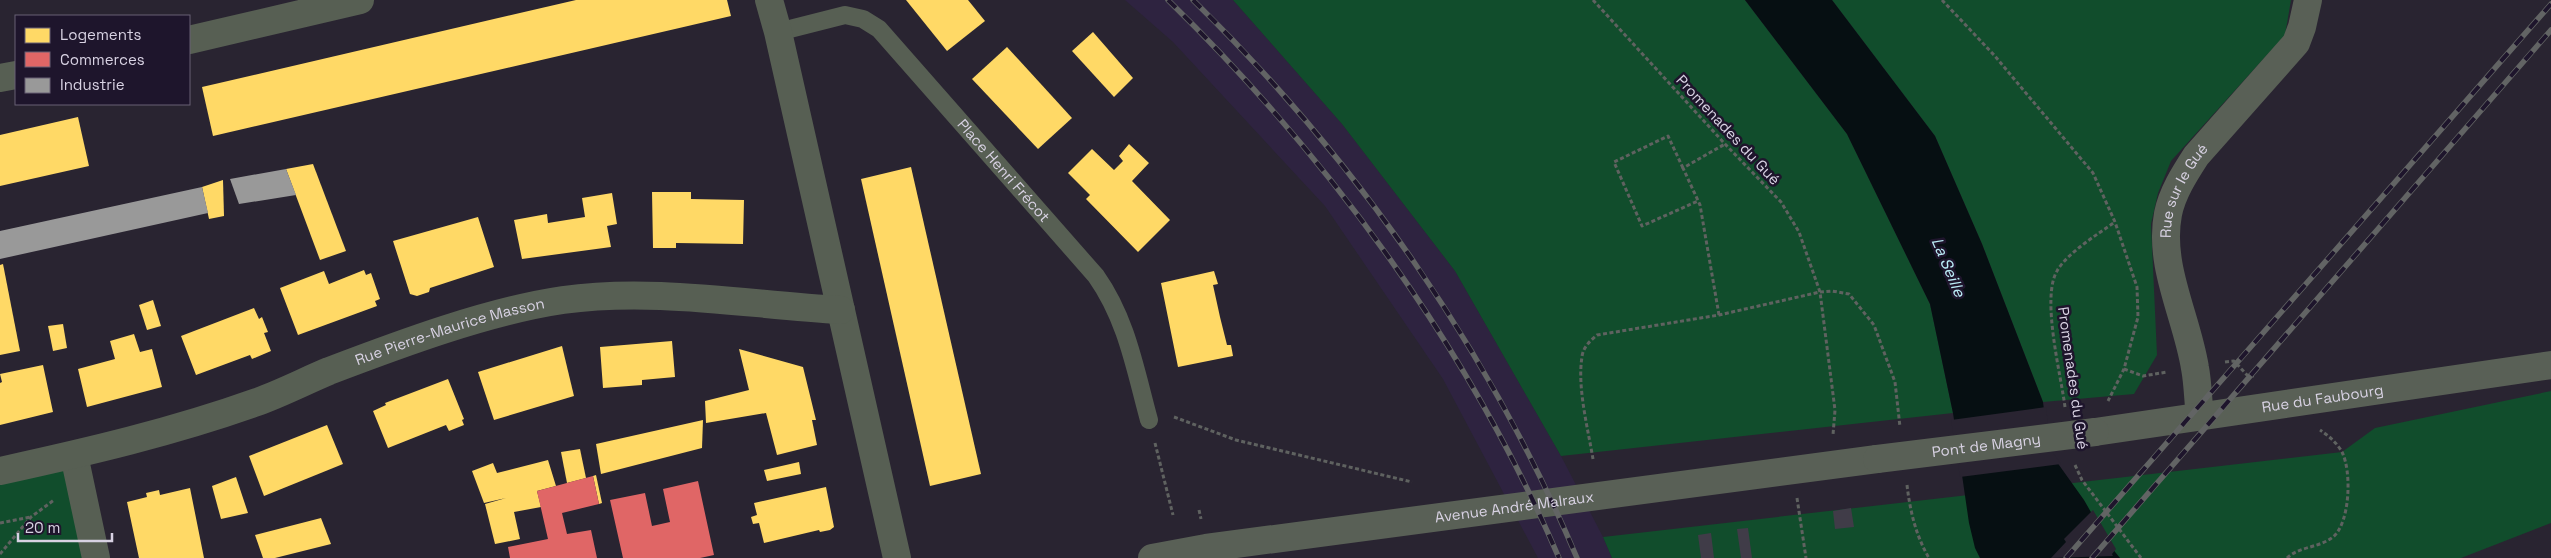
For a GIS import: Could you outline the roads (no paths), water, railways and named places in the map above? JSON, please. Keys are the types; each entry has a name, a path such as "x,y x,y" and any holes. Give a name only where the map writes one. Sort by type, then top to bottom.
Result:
{"main road":[{"name":"Rue sur le Gué","path":"2200,418 2195,368 2169,267 2166,229 2168,212 2184,175 2196,156 2296,43 2305,19 2308,0"},
{"name":"Rue du Faubourg","path":"2106,430 2200,418 2551,365"},
{"name":"Pont de Magny","path":"1878,459 2106,430"},
{"name":"Avenue André Malraux","path":"1152,558 1206,548 1878,459"}],"street":[{"path":"190,40 360,0"},
{"path":"769,0 778,32 897,558"},
{"path":"0,78 15,75"},
{"name":"Rue Pierre-Maurice Masson","path":"0,471 74,455 187,426 260,401 329,372 420,339 502,313 562,300 615,295 841,310"},
{"path":"74,455 96,558"}],"lane":[{"name":"Place Henri Frécot","path":"778,32 845,15 863,20 879,30 1102,284 1112,298 1122,322 1149,420"}],"water":[{"name":"La Seille","path":"1745,0 1832,0 1935,136 1982,244 2043,402 2049,451 2084,500 2111,547 2120,558 1980,558 1975,548 1969,523 1953,413 1930,304 1847,134"}],"railway":[{"path":"1168,0 1284,124 1339,191 1390,260 1439,331 1483,405 1523,481 1559,558"},
{"path":"1193,0 1252,61 1309,125 1362,191 1413,260 1460,332 1503,405 1542,481 1577,558"},
{"path":"2066,558 2551,4"},
{"path":"2092,558 2551,30"}]}
